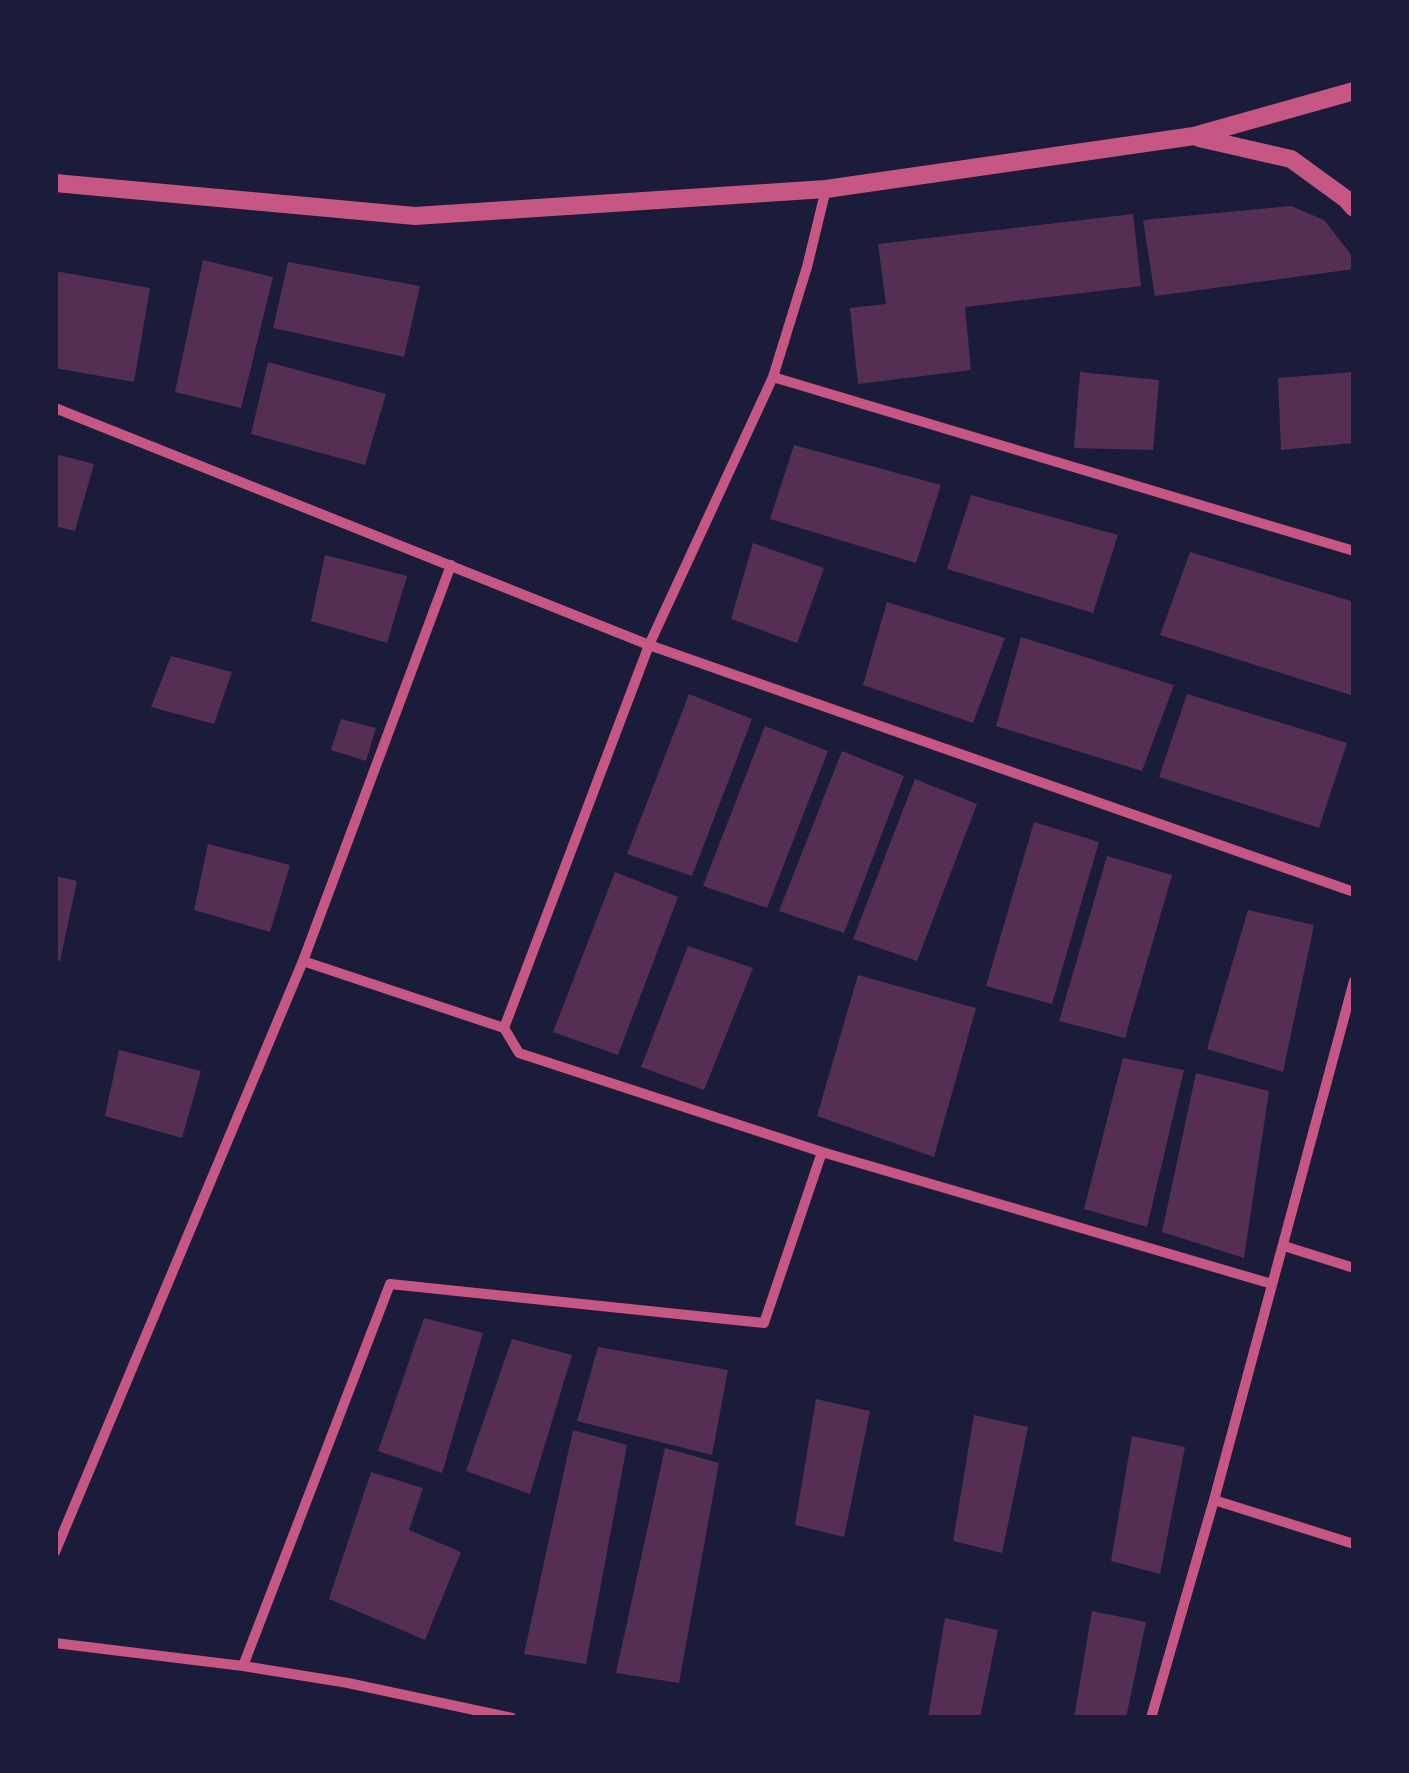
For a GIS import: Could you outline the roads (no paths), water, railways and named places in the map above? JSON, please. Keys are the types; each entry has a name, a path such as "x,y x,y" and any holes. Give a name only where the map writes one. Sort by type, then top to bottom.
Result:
{"street":[{"path":"55,183 415,216 826,189 1194,136 1351,94"},
{"path":"1194,136 1291,160 1354,208"},
{"path":"504,1028 649,645 772,377 807,268 826,189"},
{"path":"772,377 1354,550"},
{"path":"55,408 649,645 1354,892"},
{"path":"55,1552 302,961 451,564"},
{"path":"302,961 504,1028 519,1053 822,1152 1272,1284"},
{"path":"1152,1718 1354,981"},
{"path":"243,1666 390,1284 764,1323 822,1152"},
{"path":"1284,1246 1354,1268"},
{"path":"1214,1500 1354,1544"},
{"path":"55,1643 348,1683 512,1718"}]}
